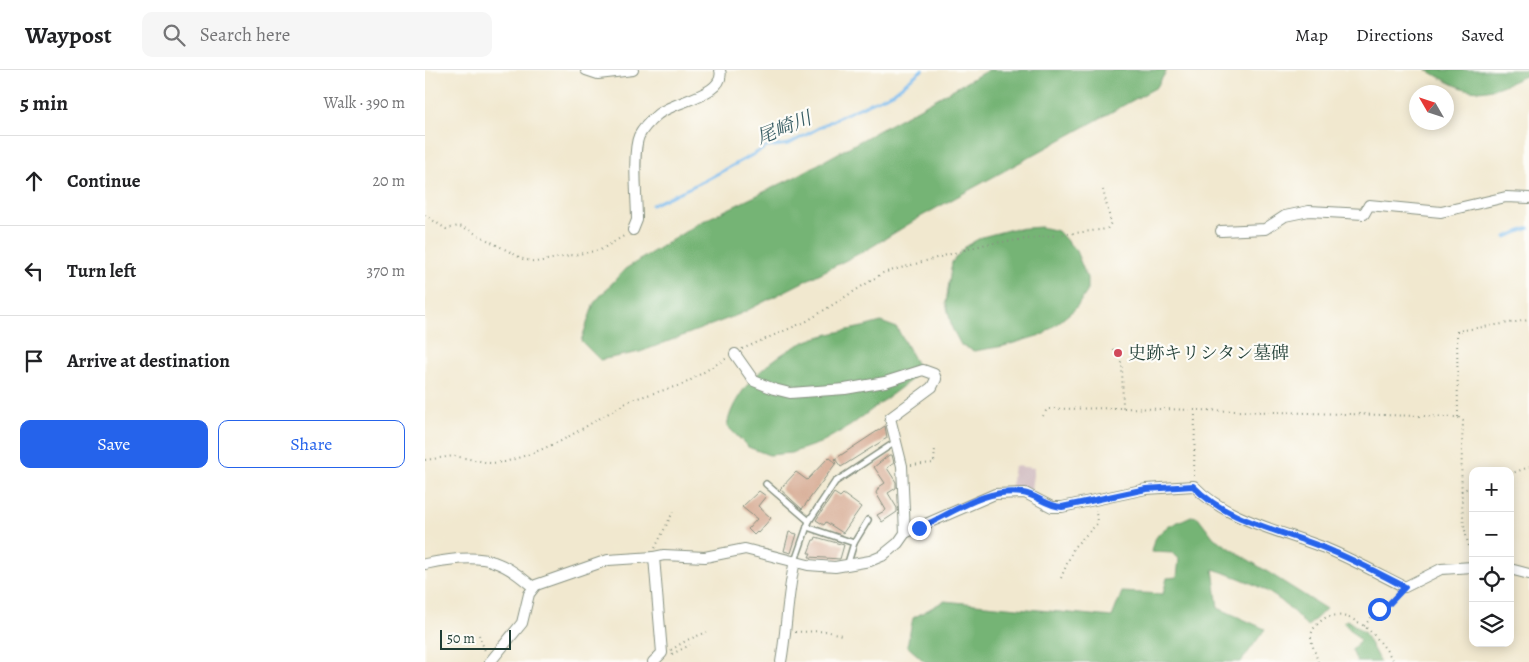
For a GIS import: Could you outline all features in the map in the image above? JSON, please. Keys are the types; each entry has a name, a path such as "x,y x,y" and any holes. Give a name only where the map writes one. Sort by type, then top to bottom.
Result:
{"street":[{"path":"586,70 598,74 633,70"},
{"path":"633,230 637,220 637,144 643,129 665,109 713,89 721,78 720,70"},
{"path":"1221,231 1265,229 1285,216 1309,212 1364,214 1369,206 1441,212 1506,197 1529,198"},
{"path":"735,354 754,381 774,390 790,393 845,389 885,382 923,370 931,372 936,379 932,387 890,418 902,466 905,533"},
{"path":"488,658 523,624 529,594 533,587 558,576 608,560 664,555 705,557 745,550 808,565 847,566 882,556 898,543 905,533 995,494 1025,493 1052,506 1094,500 1146,489 1193,486 1209,502 1272,531 1332,551 1405,587 1441,569 1469,567"},
{"path":"654,557 657,658"},
{"path":"425,564 475,559 493,561 512,571 533,587"},
{"path":"781,662 787,632 790,584 795,561"},
{"path":"1514,570 1529,574"}],"lane":[{"path":"795,561 808,524 835,482 897,441"},
{"path":"766,484 808,524 854,543"},
{"path":"847,566 854,543 868,520"}],"path":[{"path":"425,460 454,456 490,463 505,462 533,452 561,440 631,400 685,384 756,342 807,321 883,273 986,244 1107,229 1111,223 1103,190"},
{"path":"425,215 446,229 459,226 465,228 529,262 600,250 633,230"},
{"path":"1458,417 1457,331 1529,320"},
{"path":"1113,349 1122,364 1123,408"},
{"path":"1043,416 1047,409 1123,408 1458,417 1463,421 1461,490 1469,542"},
{"path":"1193,486 1195,411"},
{"path":"902,466 934,463 935,448"},
{"path":"1514,473 1529,467"},
{"path":"1461,490 1469,487"},
{"path":"1061,578 1074,547 1097,524 1094,500"},
{"path":"654,557 654,549 673,512"},
{"path":"1364,626 1376,612 1388,605 1405,587"},
{"path":"1318,662 1311,638 1314,628 1324,618 1331,615 1355,620 1364,626 1374,634 1395,662"},
{"path":"787,632 825,631 842,635"},
{"path":"657,658 687,640 707,632"},
{"path":"479,635 488,658"},
{"path":"657,658 690,645"}],"shaded area":[{"path":"1014,466 1034,468 1031,490 1011,487"}],"green space":[{"path":"988,70 1167,70 1157,87 922,216 868,249 740,314 640,352 600,360 581,341 594,303 625,269 701,222 795,177"},
{"path":"1427,70 1529,70 1529,74 1499,87 1477,91 1455,85"},
{"path":"1041,227 1058,231 1076,251 1087,278 1087,292 1075,309 1044,334 1004,346 974,351 961,345 952,328 946,303 952,262 966,246 982,237 1012,229"},
{"path":"881,322 897,328 917,365 911,380 850,426 820,443 791,453 769,455 748,447 727,426 738,398 748,385 759,372 786,351 815,338"},
{"path":"1191,516 1198,517 1214,538 1326,609 1307,627 1287,605 1265,590 1213,569 1218,608 1265,629 1241,662 925,662 907,646 913,618 944,601 1112,617 1122,592 1163,594 1167,578 1177,577 1179,559 1173,553 1151,552 1153,544 1165,529"},
{"path":"1347,620 1364,632 1380,662 1357,662 1352,650 1360,640 1343,622"}],"building":[{"path":"885,426 887,438 841,467 835,459"},
{"path":"889,455 892,455 894,463 887,468 896,482 896,488 888,493 897,508 897,512 882,522 877,515 886,510 876,493 879,487 885,483 874,467"},
{"path":"829,457 836,463 802,509 780,489 796,472 807,480"},
{"path":"759,491 766,496 758,506 771,518 754,535 748,529 757,519 742,507"},
{"path":"834,493 840,497 843,494 861,507 843,533 826,522 824,525 816,520"},
{"path":"789,532 797,534 791,553 784,551"},
{"path":"816,537 844,545 840,559 809,557 811,553 808,553"}],"waterway":[{"name":"尾崎川","path":"652,205 704,181 767,147 789,144 839,117 893,93 922,70"},
{"path":"1506,237 1529,228"}],"place":[{"name":"史跡キリシタン墓碑","path":"1118,353"}],"route":[{"path":"919,528 944,517 962,506 995,494 1025,493 1052,506 1062,507 1146,489 1193,486 1209,502 1272,531 1332,551 1405,587 1388,605 1379,609"}]}
